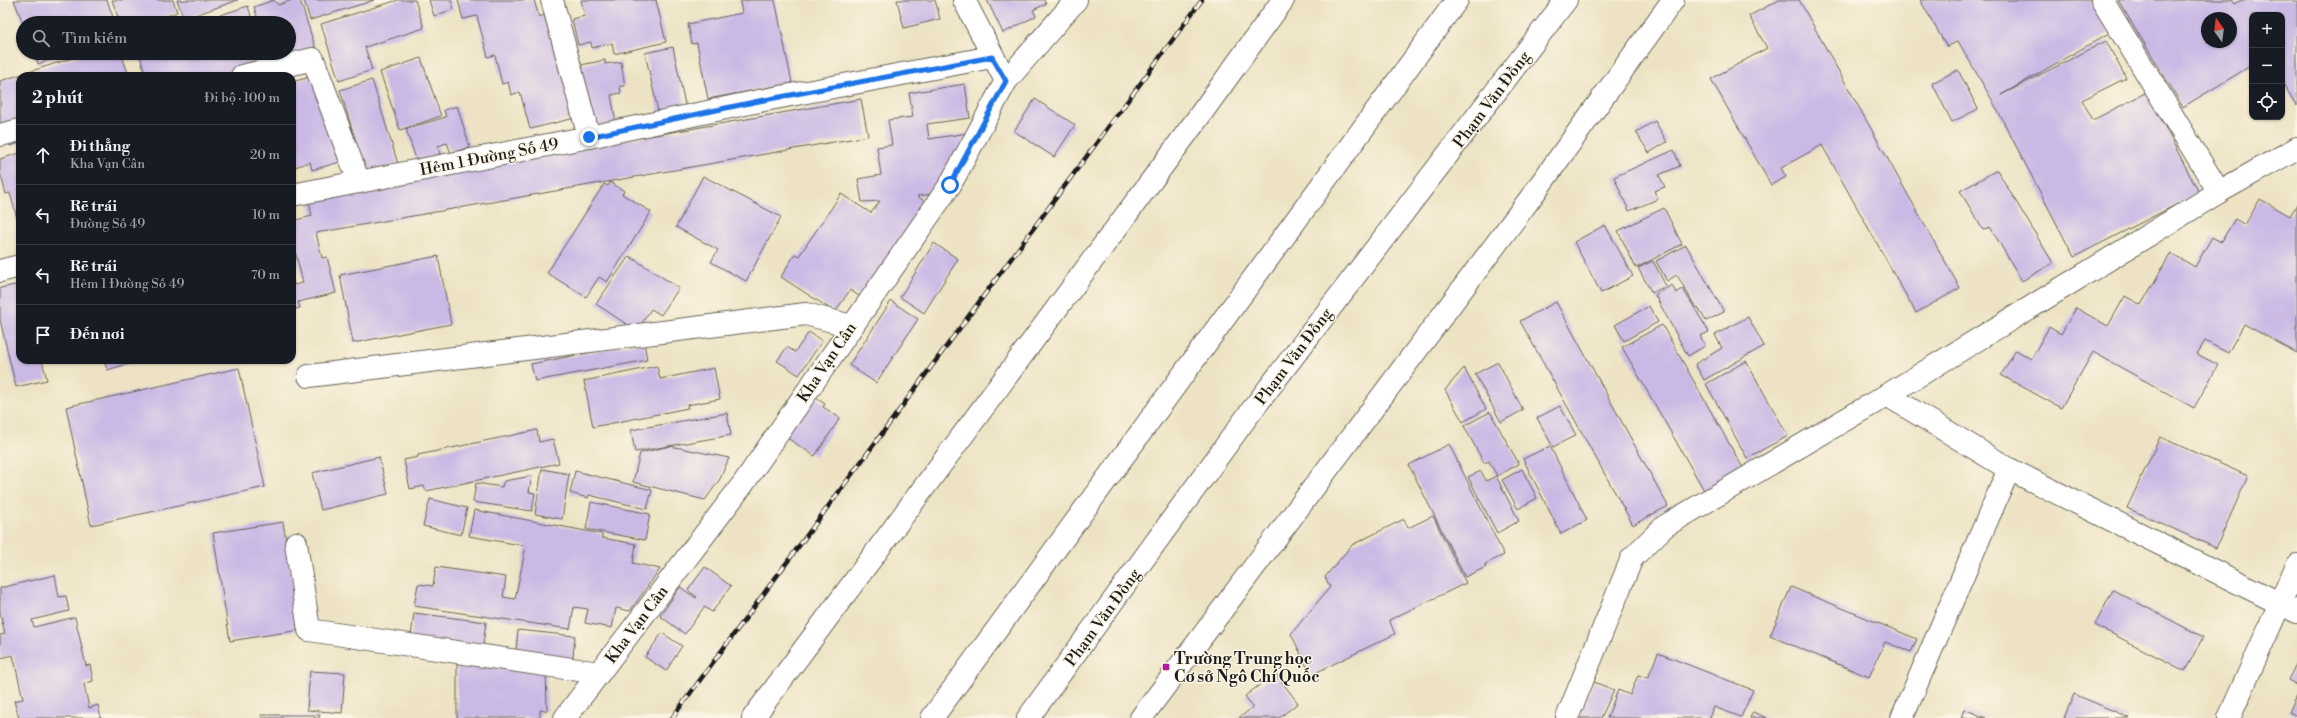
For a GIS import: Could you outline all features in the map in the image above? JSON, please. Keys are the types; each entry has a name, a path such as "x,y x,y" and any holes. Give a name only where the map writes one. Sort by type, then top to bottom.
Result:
{"main road":[{"path":"552,0 589,137"},
{"path":"964,0 992,57 1006,81"},
{"name":"Kha Vạn Cân","path":"565,718 743,484 850,326 950,185 1006,81 1076,0"},
{"path":"752,718 1191,128 1283,0"},
{"path":"932,718 1457,0"},
{"name":"Phạm Văn Đồng","path":"1028,718 1246,418 1566,0"},
{"path":"1141,718 1532,196 1674,0"},
{"path":"2102,0 2218,192"},
{"name":"Hẻm 1 Đường Số 49","path":"296,194 589,137 759,101 992,57"},
{"path":"259,72 313,59 359,182"},
{"path":"0,135 16,131"},
{"path":"1567,718 1632,558 1665,526 1887,394 2218,192 2297,148"},
{"path":"0,271 16,267"},
{"path":"309,376 806,314 850,326"},
{"path":"1887,394 2009,469 2288,607"},
{"path":"1902,718 2009,469"},
{"path":"296,543 309,630 599,673"},
{"path":"2229,718 2288,607 2297,565"}],"building":[{"path":"14,0 107,0 113,16 20,16"},
{"path":"112,0 173,0 177,12 167,16 118,16"},
{"path":"177,0 238,0 193,16 183,16"},
{"path":"274,0 278,5 292,0 300,0 318,56 275,70 271,60 296,60 296,16 257,16 254,7"},
{"path":"304,0 375,0 310,20"},
{"path":"398,0 415,0 424,28 365,47 372,70 339,81 321,24"},
{"path":"429,0 451,0 454,9 434,16"},
{"path":"458,0 534,0 539,17 548,14 575,118 530,129 520,92 511,95 508,82 502,84 495,55 488,57 477,16 463,19"},
{"path":"581,0 656,0 666,42 614,54 612,43 592,48 591,42 578,45 572,19 585,16"},
{"path":"750,0 775,0 792,83 708,99 697,43 692,44 688,24 742,13 740,2"},
{"path":"897,0 935,0 940,19 904,28"},
{"path":"987,0 1044,0 1046,4 1033,10 1036,16 1003,33"},
{"path":"1779,0 1799,0 1960,288 1916,313 1822,145 1781,168 1786,177 1771,185 1711,79 1767,48 1749,16"},
{"path":"1920,0 2090,0 2109,33 2001,95 2106,41 2126,78 2082,100 2093,120 2147,92 2199,193 2074,257 1992,100 1958,41 1947,47"},
{"path":"2118,0 2232,0 2235,4 2242,0 2297,0 2297,106 2285,87 2285,12 2249,12 2249,67 2183,107"},
{"path":"248,6 251,16 217,16"},
{"path":"673,47 687,114 660,120 645,53"},
{"path":"421,58 441,116 400,130 380,72"},
{"path":"37,60 49,60 38,64"},
{"path":"66,60 123,60 128,72 28,72"},
{"path":"141,60 265,60 268,71 265,72 145,72"},
{"path":"605,60 605,64 621,62 625,86 620,86 621,93 611,95 617,128 593,133 581,65"},
{"path":"1958,70 1978,109 1952,122 1932,83"},
{"path":"321,74 347,160 312,170 310,162 296,167 296,81"},
{"path":"16,76 16,144 10,146 8,141 0,144 0,81"},
{"path":"372,80 398,164 366,174 340,90"},
{"path":"965,84 970,118 927,124 929,139 968,133 934,194 917,196 926,202 862,298 850,290 835,312 781,277 795,254 799,256 841,194 871,213 880,201 862,202 858,179 881,175 877,147 892,145 888,120 913,117 909,93"},
{"path":"861,99 868,136 316,233 322,258 327,257 336,293 298,302 300,308 296,309 296,285 303,283 296,254 296,220 312,216 308,196"},
{"path":"1035,99 1075,125 1054,157 1014,131"},
{"path":"457,106 470,147 451,153 447,143 438,146 440,154 417,162 406,129 446,117 444,110"},
{"path":"1655,121 1667,142 1649,153 1636,132"},
{"path":"1674,150 1680,166 1659,175 1665,187 1654,191 1658,199 1629,211 1614,177"},
{"path":"16,154 16,215 10,193 6,194 0,172 0,159"},
{"path":"1997,170 2053,263 2022,281 1990,227 1983,230 1960,191"},
{"path":"703,176 781,217 746,281 711,262 718,250 676,227"},
{"path":"610,182 624,191 622,194 651,212 607,282 599,277 586,297 547,273 604,184 608,186"},
{"path":"2260,199 2290,216 2297,204 2297,353 2244,324 2228,353 2205,341 2197,354 2218,365 2194,408 2093,352 2061,408 2001,375 2016,350 2031,359 2049,327 2061,334 2076,308 2108,326 2125,296 2141,305 2171,253 2195,267 2212,237 2221,242 2235,219 2245,225"},
{"path":"1664,208 1682,244 1636,268 1618,231"},
{"path":"1605,225 1633,276 1601,293 1574,242"},
{"path":"934,243 958,259 924,313 900,297"},
{"path":"1686,245 1724,312 1706,321 1698,307 1696,308 1677,275 1667,281 1656,261"},
{"path":"438,256 451,324 353,343 340,275"},
{"path":"629,256 679,288 661,315 651,309 637,331 596,304"},
{"path":"1653,261 1666,286 1652,293 1638,268"},
{"path":"16,285 16,364 43,364 47,380 16,387 0,320 0,288"},
{"path":"1672,285 1676,293 1683,289 1709,332 1700,336 1705,346 1688,356 1655,295"},
{"path":"891,301 918,319 876,383 849,365"},
{"path":"1556,302 1668,506 1633,525 1520,321"},
{"path":"1649,306 1658,322 1624,341 1615,325"},
{"path":"1748,317 1764,346 1704,380 1695,364 1722,348 1715,335"},
{"path":"1662,325 1744,470 1705,492 1622,347"},
{"path":"809,332 822,341 799,375 777,361 787,347 795,352"},
{"path":"644,342 647,360 535,381 531,364"},
{"path":"1746,361 1788,436 1747,458 1706,384"},
{"path":"1498,362 1523,410 1501,422 1475,374"},
{"path":"105,364 128,364 107,370"},
{"path":"657,366 660,379 714,368 720,399 687,405 688,408 593,427 584,381"},
{"path":"239,368 265,487 91,525 66,407"},
{"path":"1464,368 1486,409 1463,422 1445,390"},
{"path":"810,394 825,404 823,407 840,418 815,456 784,436"},
{"path":"1560,406 1576,435 1553,447 1537,418"},
{"path":"1490,412 1519,464 1497,476 1489,461 1484,463 1464,426"},
{"path":"727,413 731,435 635,452 631,430"},
{"path":"537,430 539,442 553,439 559,463 426,491 424,486 410,489 404,460 418,457 418,455"},
{"path":"2160,437 2248,476 2216,548 2127,508"},
{"path":"1449,444 1504,555 1485,564 1486,567 1465,577 1409,465"},
{"path":"670,446 729,458 720,479 705,500 633,482 640,453"},
{"path":"1550,446 1587,520 1561,534 1523,459"},
{"path":"379,457 388,494 321,510 312,473"},
{"path":"542,469 569,474 562,519 535,514"},
{"path":"1522,469 1537,498 1518,509 1502,480"},
{"path":"575,471 652,490 647,509 589,495 588,498 570,493"},
{"path":"1481,471 1486,481 1496,476 1519,521 1497,533 1468,477"},
{"path":"532,476 529,492 535,493 532,511 473,502 476,483 502,487 504,481"},
{"path":"430,499 467,508 461,535 423,526"},
{"path":"591,502 650,514 645,540 586,529"},
{"path":"474,510 602,534 602,538 636,544 633,563 660,569 630,611 616,608 612,628 585,623 588,609 574,607 570,629 414,606 418,584 433,586 436,567 506,577 503,597 515,599 526,546 469,536"},
{"path":"1433,516 1466,583 1389,620 1395,634 1311,675 1291,634 1330,587 1325,577 1352,545 1404,519 1408,528"},
{"path":"283,522 300,630 230,641 213,533"},
{"path":"705,567 731,586 712,612 704,607 685,634 660,616 680,587 696,598 697,597 688,590"},
{"path":"55,575 59,597 66,596 69,611 32,620 34,627 75,617 86,666 90,665 93,681 84,684 89,708 98,705 101,718 19,718 14,701 23,699 13,655 1,658 0,654 0,635 5,634 0,613 0,588"},
{"path":"1791,587 1917,639 1911,652 1885,642 1869,677 1770,636"},
{"path":"2113,590 2203,637 2185,671 2095,625"},
{"path":"414,613 486,622 482,654 410,644"},
{"path":"518,630 575,636 572,667 515,660"},
{"path":"662,633 682,646 666,671 645,657"},
{"path":"1658,653 1753,690 1741,717 1714,707 1710,718 1607,718 1618,690 1630,695 1638,675 1648,678"},
{"path":"457,662 546,669 547,711 540,710 540,718 457,718"},
{"path":"2297,662 2297,685 2288,680"},
{"path":"310,671 345,673 342,713 307,710"},
{"path":"1275,673 1298,703 1279,718 1239,718 1253,707 1245,696"},
{"path":"1594,682 1614,690 1601,718 1578,718"},
{"path":"2074,694 2130,718 2064,718"},
{"path":"2297,695 2297,716 2289,712"},
{"path":"1964,709 1986,718 1961,718"},
{"path":"1753,712 1767,718 1750,718"},
{"path":"261,715 320,715 319,718 262,718"}],"railway":[{"path":"672,718 1202,0"}],"place":[{"name":"Trường Trung học Cơ sở Ngô Chí Quốc","path":"1166,667"}],"route":[{"path":"589,137 759,101 992,57 1006,81 950,185"}]}
